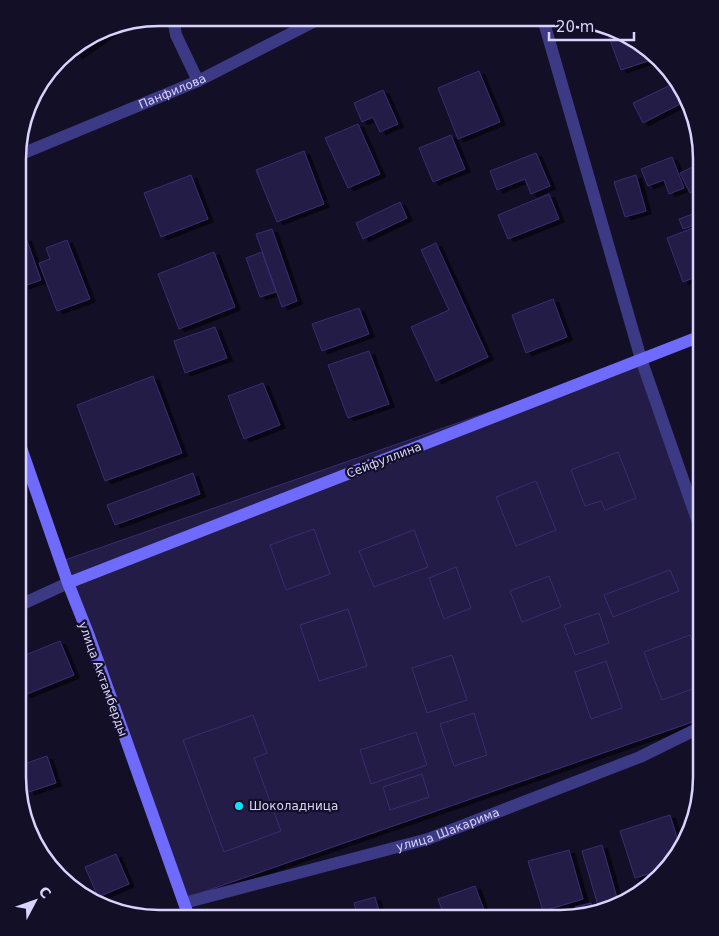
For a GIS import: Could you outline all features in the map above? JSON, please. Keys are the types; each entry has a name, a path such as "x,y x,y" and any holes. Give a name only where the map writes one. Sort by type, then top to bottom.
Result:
{"main road":[{"name":"Сейфуллина","path":"68,583 693,339"},
{"name":"улица Актамберды","path":"26,463 186,910"}],"street":[{"path":"545,26 641,359 692,506"},
{"path":"175,27 176,35 198,81"},
{"name":"Панфилова","path":"26,152 198,81 304,27"},
{"path":"26,602 68,583"},
{"name":"улица Шакарима","path":"184,902 428,839 640,757 692,731"}],"building":[{"path":"608,35 634,49 649,61 621,70"},
{"path":"97,42 77,56 78,54"},
{"path":"479,71 500,122 458,139 438,88"},
{"path":"670,85 680,104 643,123 633,103"},
{"path":"383,90 398,124 380,132 373,117 362,122 354,103"},
{"path":"358,124 380,174 348,188 325,138"},
{"path":"451,135 465,169 433,182 419,148"},
{"path":"304,151 324,204 277,222 256,170"},
{"path":"536,153 550,186 531,194 525,179 497,190 490,171"},
{"path":"672,157 684,188 669,194 664,180 648,186 641,169"},
{"path":"693,167 693,191 690,193 680,173"},
{"path":"191,175 208,219 161,237 144,193"},
{"path":"636,175 646,211 625,217 614,182"},
{"path":"549,194 559,219 508,239 498,215"},
{"path":"400,202 407,218 363,239 356,223"},
{"path":"693,214 693,226 683,229 679,219"},
{"path":"693,228 693,278 683,282 667,238"},
{"path":"272,229 297,301 282,307 256,234"},
{"path":"26,238 41,280 26,285"},
{"path":"67,240 90,299 57,311 39,263 50,259 46,248"},
{"path":"436,243 488,357 436,381 411,327 449,310 421,250"},
{"path":"214,252 235,307 179,329 158,274"},
{"path":"262,252 276,292 260,297 246,258"},
{"path":"553,299 567,337 526,353 512,315"},
{"path":"359,308 369,334 322,351 312,324"},
{"path":"215,327 227,358 185,373 174,341"},
{"path":"369,351 389,404 348,418 328,365"},
{"path":"641,359 692,506 692,722 183,899 65,560"},
{"path":"153,376 182,453 105,481 77,405"},
{"path":"263,383 280,425 244,439 228,396"},
{"path":"618,452 636,498 605,510 601,501 585,506 571,470"},
{"path":"193,473 200,494 115,525 107,505"},
{"path":"536,481 556,530 516,546 496,497"},
{"path":"314,529 330,574 286,590 270,545"},
{"path":"414,530 428,567 374,587 359,551"},
{"path":"456,567 471,608 444,619 429,578"},
{"path":"670,570 679,591 613,617 604,595"},
{"path":"549,576 561,607 522,622 510,591"},
{"path":"348,609 367,666 319,681 300,625"},
{"path":"599,613 609,643 575,655 564,625"},
{"path":"690,635 692,641 692,689 662,700 644,652"},
{"path":"60,641 74,675 26,695 26,655"},
{"path":"452,655 467,700 427,713 412,668"},
{"path":"606,661 622,708 591,719 575,672"},
{"path":"474,713 487,755 454,766 440,724"},
{"name":"Шоколадница","path":"253,715 267,753 254,758 281,831 224,852 183,740"},
{"path":"416,732 427,765 371,784 360,750"},
{"path":"47,756 56,783 29,792 26,763"},
{"path":"422,774 429,797 390,810 383,787"},
{"path":"670,815 677,838 670,851 651,873 635,878 620,831"},
{"path":"602,845 617,897 598,904 582,851"},
{"path":"569,850 583,899 543,910 528,861"},
{"path":"116,854 129,884 101,896 97,894 85,867"},
{"path":"475,886 484,910 442,910 438,899"},
{"path":"375,897 379,910 356,910 354,903"},
{"path":"591,903 592,906 577,909 575,907"}],"place":[{"name":"Шоколадница","path":"239,806"}]}
